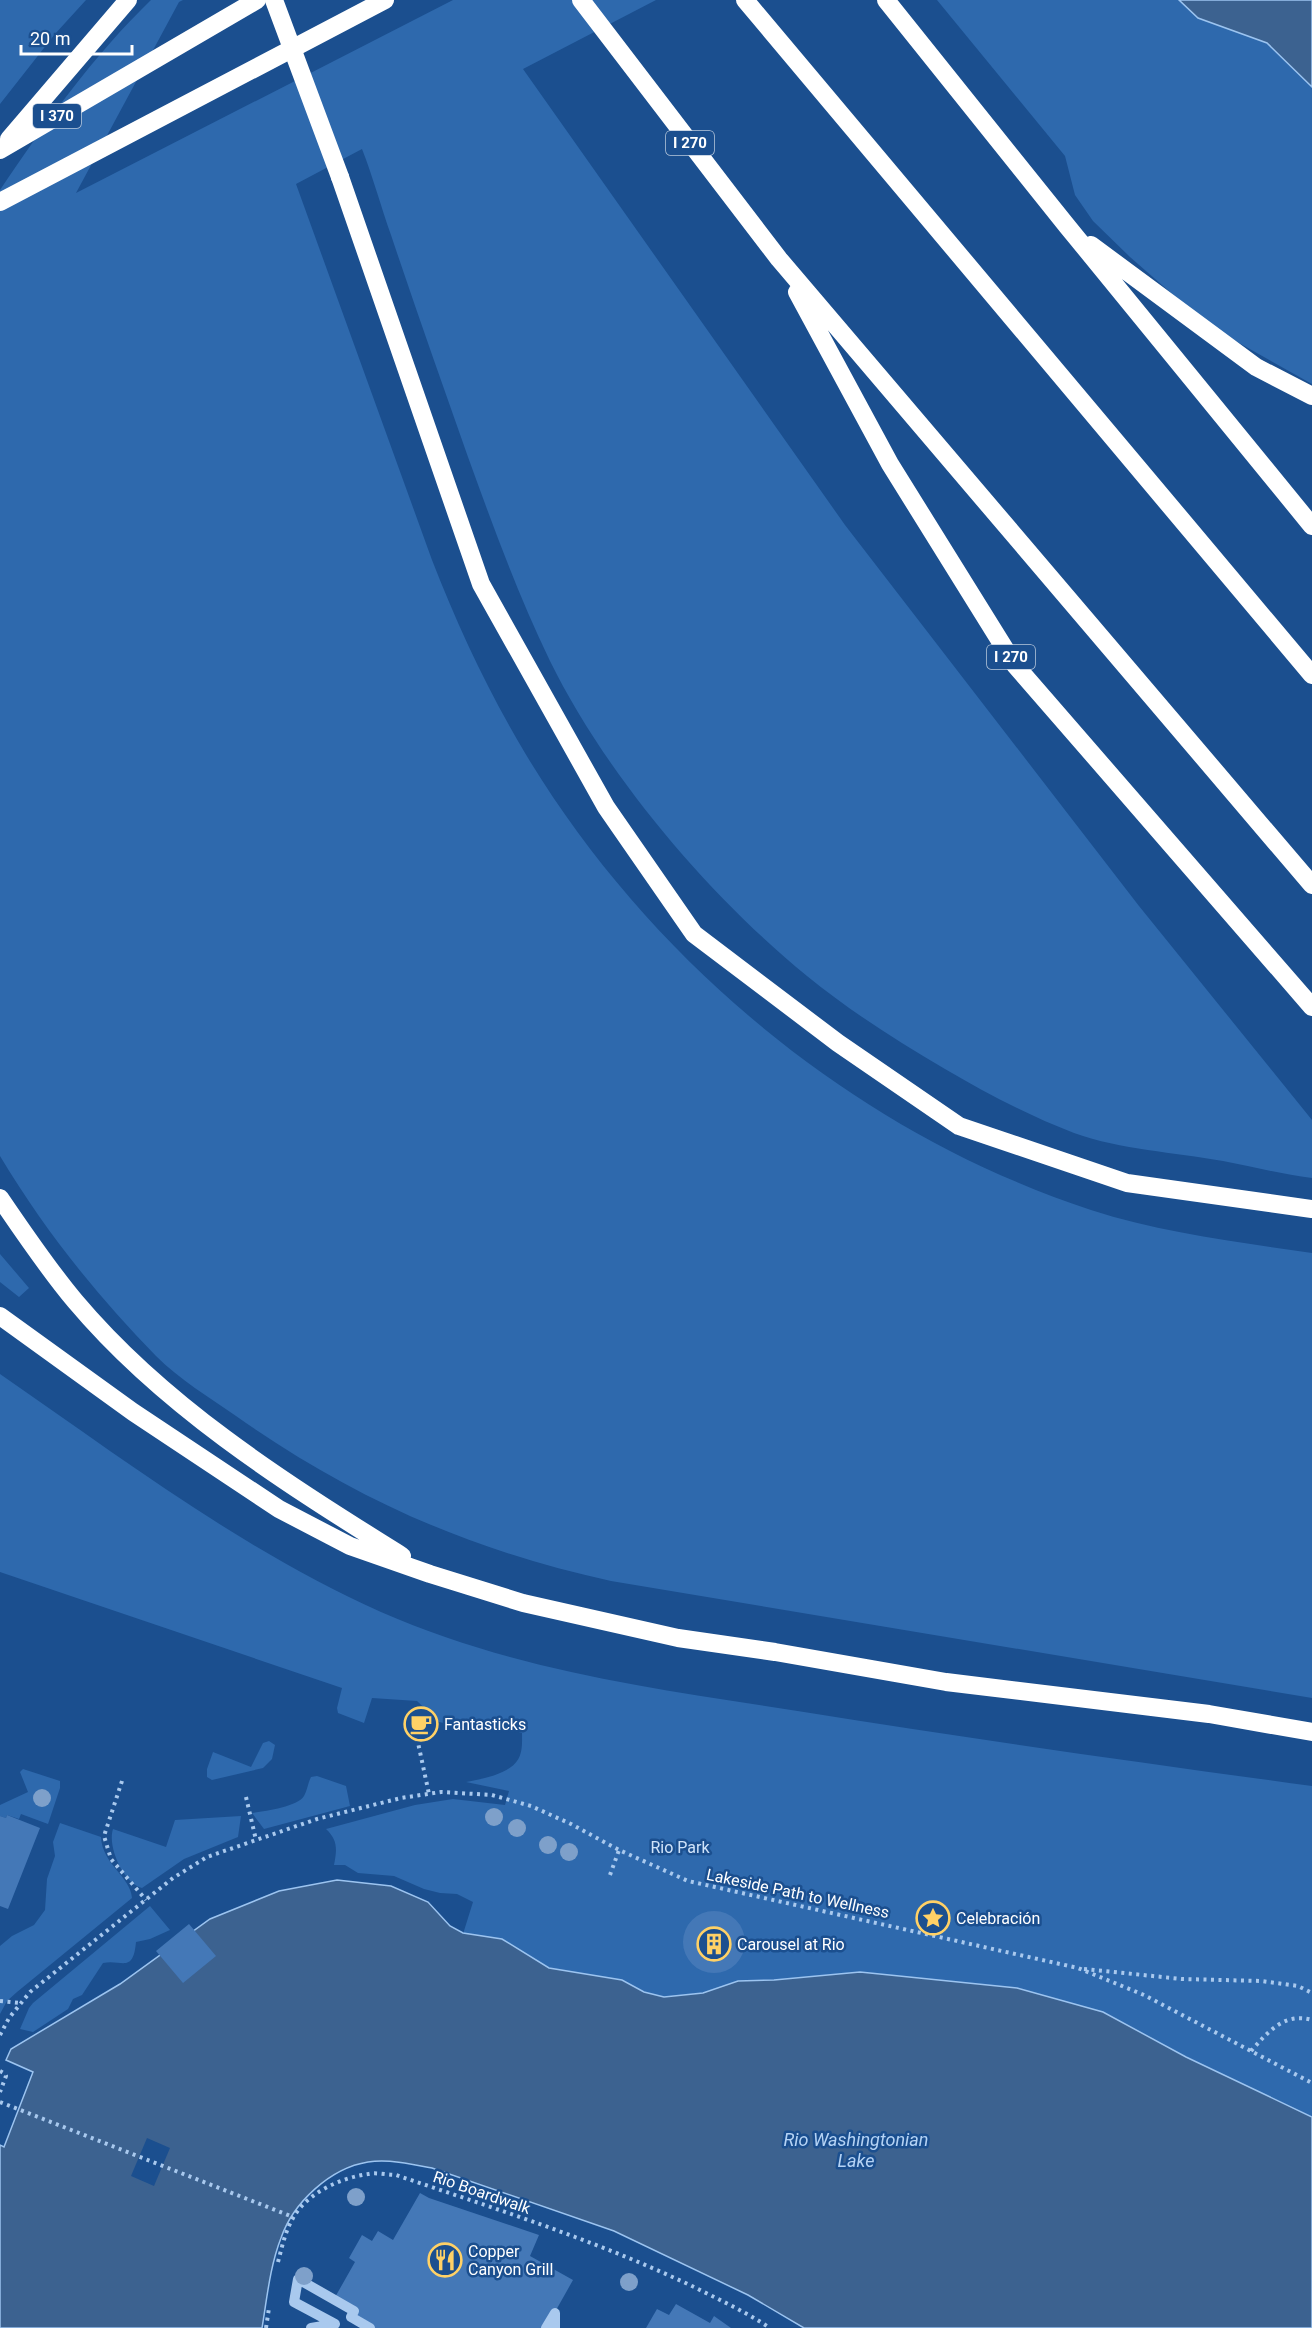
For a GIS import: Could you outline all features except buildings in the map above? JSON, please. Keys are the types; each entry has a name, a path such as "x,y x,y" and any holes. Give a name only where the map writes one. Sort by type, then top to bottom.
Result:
{"highway":[{"path":"0,149 128,0"},
{"name":"I 370","path":"0,149 257,0"},
{"path":"274,0 340,177 481,584 606,807 694,934 838,1043 959,1126 1127,1183 1312,1209"},
{"path":"0,202 385,0"},
{"name":"I 270","path":"581,0 778,259 1312,885"},
{"path":"745,0 1312,675"},
{"path":"886,0 1312,526"},
{"path":"1067,226 1256,368 1312,396"},
{"name":"I 270","path":"778,259 890,464 1015,665 1312,1007"},
{"path":"0,1198 75,1301 159,1387 284,1481 430,1574"},
{"path":"0,1316 133,1412 279,1509 350,1546 430,1574 523,1602 678,1638 775,1652 946,1682 1209,1714 1312,1732"}],"street":[{"path":"311,2328 335,2324 294,2301 298,2279 354,2311 351,2317 370,2328"},
{"path":"546,2328 555,2313 555,2328"}],"path":[{"path":"417,1738 429,1794"},
{"path":"0,2035 20,2003 30,1992 146,1900 111,1859 104,1836 122,1781"},
{"name":"Lakeside Path to Wellness","path":"146,1900 207,1857 317,1819 400,1798 441,1792 492,1795 531,1806 688,1881 1078,1968 1144,1995 1312,2083"},
{"path":"246,1797 256,1840"},
{"path":"610,1875 619,1850"},
{"path":"1078,1968 1182,1979 1261,1981 1298,1986 1312,1993"},
{"path":"0,2001 20,2003"},
{"path":"1251,2051 1279,2022 1294,2018 1312,2020"},
{"path":"0,2071 6,2076 0,2092"},
{"path":"0,2102 292,2217"},
{"name":"Rio Boardwalk","path":"278,2265 292,2217 305,2202 333,2184 369,2173 396,2175 610,2250 671,2276 749,2314 770,2328"},
{"path":"266,2328 270,2303"}],"green space":[{"path":"0,0 86,0 55,34 0,104"},
{"path":"151,0 183,0 179,2 76,193 453,0 656,0 523,69 845,525 1139,906 1312,1120 1312,1178 1092,1139 1008,1104 909,1048 840,1001 770,944 697,871 630,790 600,747 573,704 538,636 506,560 468,457 362,149 296,184 432,560 452,610 486,682 525,753 576,830 634,902 698,970 768,1031 842,1087 922,1136 1005,1177 1091,1210 1145,1225 1312,1253 1312,1698 611,1581 510,1554 461,1537 369,1497 280,1446 185,1381 165,1365 113,1310 34,1209 0,1156 0,190 34,140 90,67"},
{"path":"937,0 1179,0 1198,18 1267,43 1312,87 1312,384 1232,339 1186,306 1093,221 1075,195 1065,156"},
{"path":"0,1254 29,1288 19,1297 0,1282"},
{"name":"Rio Park","path":"0,1374 138,1471 281,1561 381,1612 484,1650 590,1676 696,1695 1122,1760 1312,1786 1312,2117 1186,2057 1103,2012 1017,1988 939,1982 738,1981 703,1993 664,1997 644,1992 622,1980 549,1968 502,1939 463,1934 473,1902 457,1894 424,1889 394,1876 358,1873 345,1865 334,1865 336,1846 333,1837 326,1829 415,1805 453,1799 505,1805 509,1791 466,1782 493,1776 513,1766 520,1755 522,1733 513,1730 476,1730 439,1722 417,1701 372,1698 364,1723 338,1713 342,1688 0,1572"},
{"path":"269,1741 275,1745 272,1759 263,1768 212,1780 207,1777 207,1769 213,1752 251,1767 263,1743"},
{"path":"23,1769 60,1781 60,1788 48,1824 21,1814 19,1819 7,1815 6,1818 0,1816 0,1805 28,1792 20,1772"},
{"path":"317,1776 346,1786 350,1806 264,1829 252,1813 295,1803 304,1796 311,1777"},
{"path":"241,1816 238,1837 184,1859 142,1888 129,1880 123,1872 112,1845 113,1829 166,1847 175,1820"},
{"path":"60,1823 101,1837 106,1855 127,1883 132,1898 17,1992 7,2001 0,2014 0,1946 12,1936 34,1925 45,1910 47,1879 55,1856 53,1842"},
{"path":"150,1906 170,1930 150,1939 136,1942 129,1962 103,1963 82,1995 73,1999 68,2009 33,2032 20,2029 33,2003"}],"water":[{"path":"1179,0 1312,0 1312,87 1267,43 1198,18"},
{"name":"Rio Washingtonian Lake","path":"337,1880 391,1886 428,1902 450,1926 463,1933 502,1939 549,1968 622,1980 644,1992 664,1997 703,1993 738,1981 860,1972 1017,1988 1103,2012 1186,2057 1312,2117 1312,2328 804,2328 748,2295 614,2231 432,2168 384,2161 368,2162 340,2171 315,2189 294,2212 281,2238 274,2260 262,2328 0,2328 0,2145 4,2147 33,2072 6,2060 11,2049 120,1984 210,1919 279,1891"}],"pier":[{"path":"147,2138 170,2148 154,2186 131,2176"}],"place":[{"name":"Fantasticks","path":"421,1724"},
{"name":"Celebración","path":"933,1918"},
{"name":"Carousel at Rio","path":"714,1944"},
{"name":"Copper Canyon Grill","path":"445,2260"}]}
